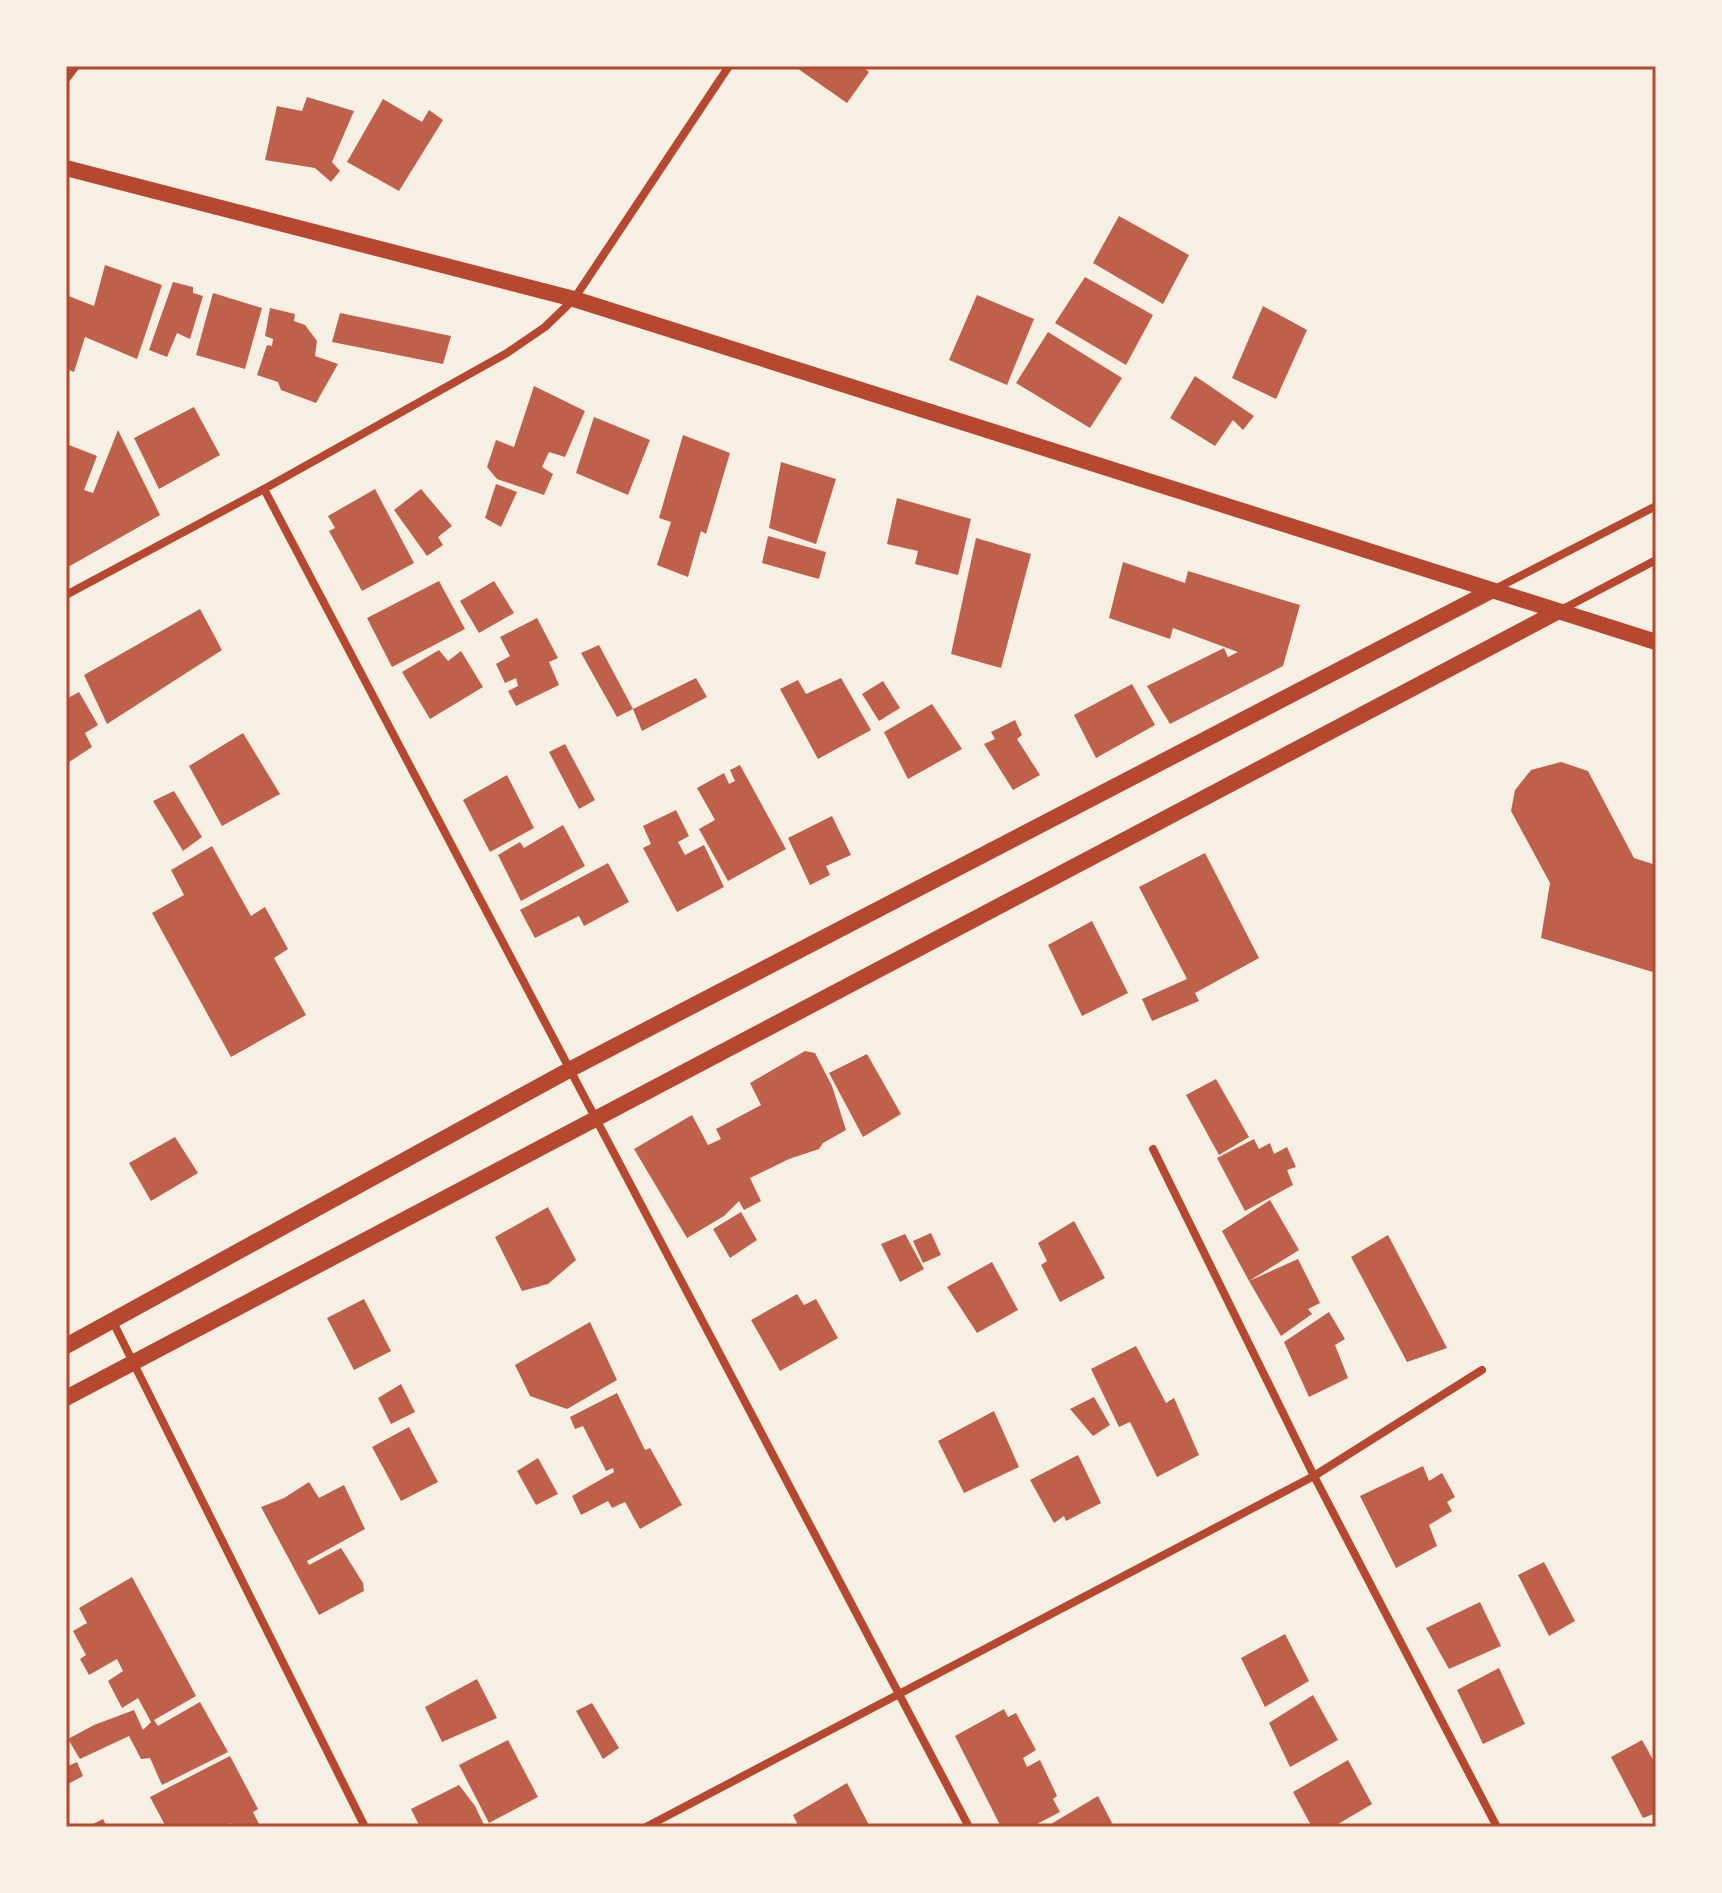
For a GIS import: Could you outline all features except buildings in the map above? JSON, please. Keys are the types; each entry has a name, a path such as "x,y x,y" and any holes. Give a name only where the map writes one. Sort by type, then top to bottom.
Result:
{"main road":[{"path":"66,168 574,299 1656,642"},
{"path":"66,1346 569,1070 1491,591"},
{"path":"66,1398 1557,612"}],"street":[{"path":"66,79 76,66"},
{"path":"66,595 264,489 507,353 545,327 574,299 729,66"},
{"path":"264,489 969,1827"},
{"path":"1491,591 1656,506"},
{"path":"1557,612 1656,560"},
{"path":"1153,1149 1314,1476 1497,1827"},
{"path":"113,1322 365,1827"},
{"path":"646,1827 1314,1476 1482,1370"}]}
